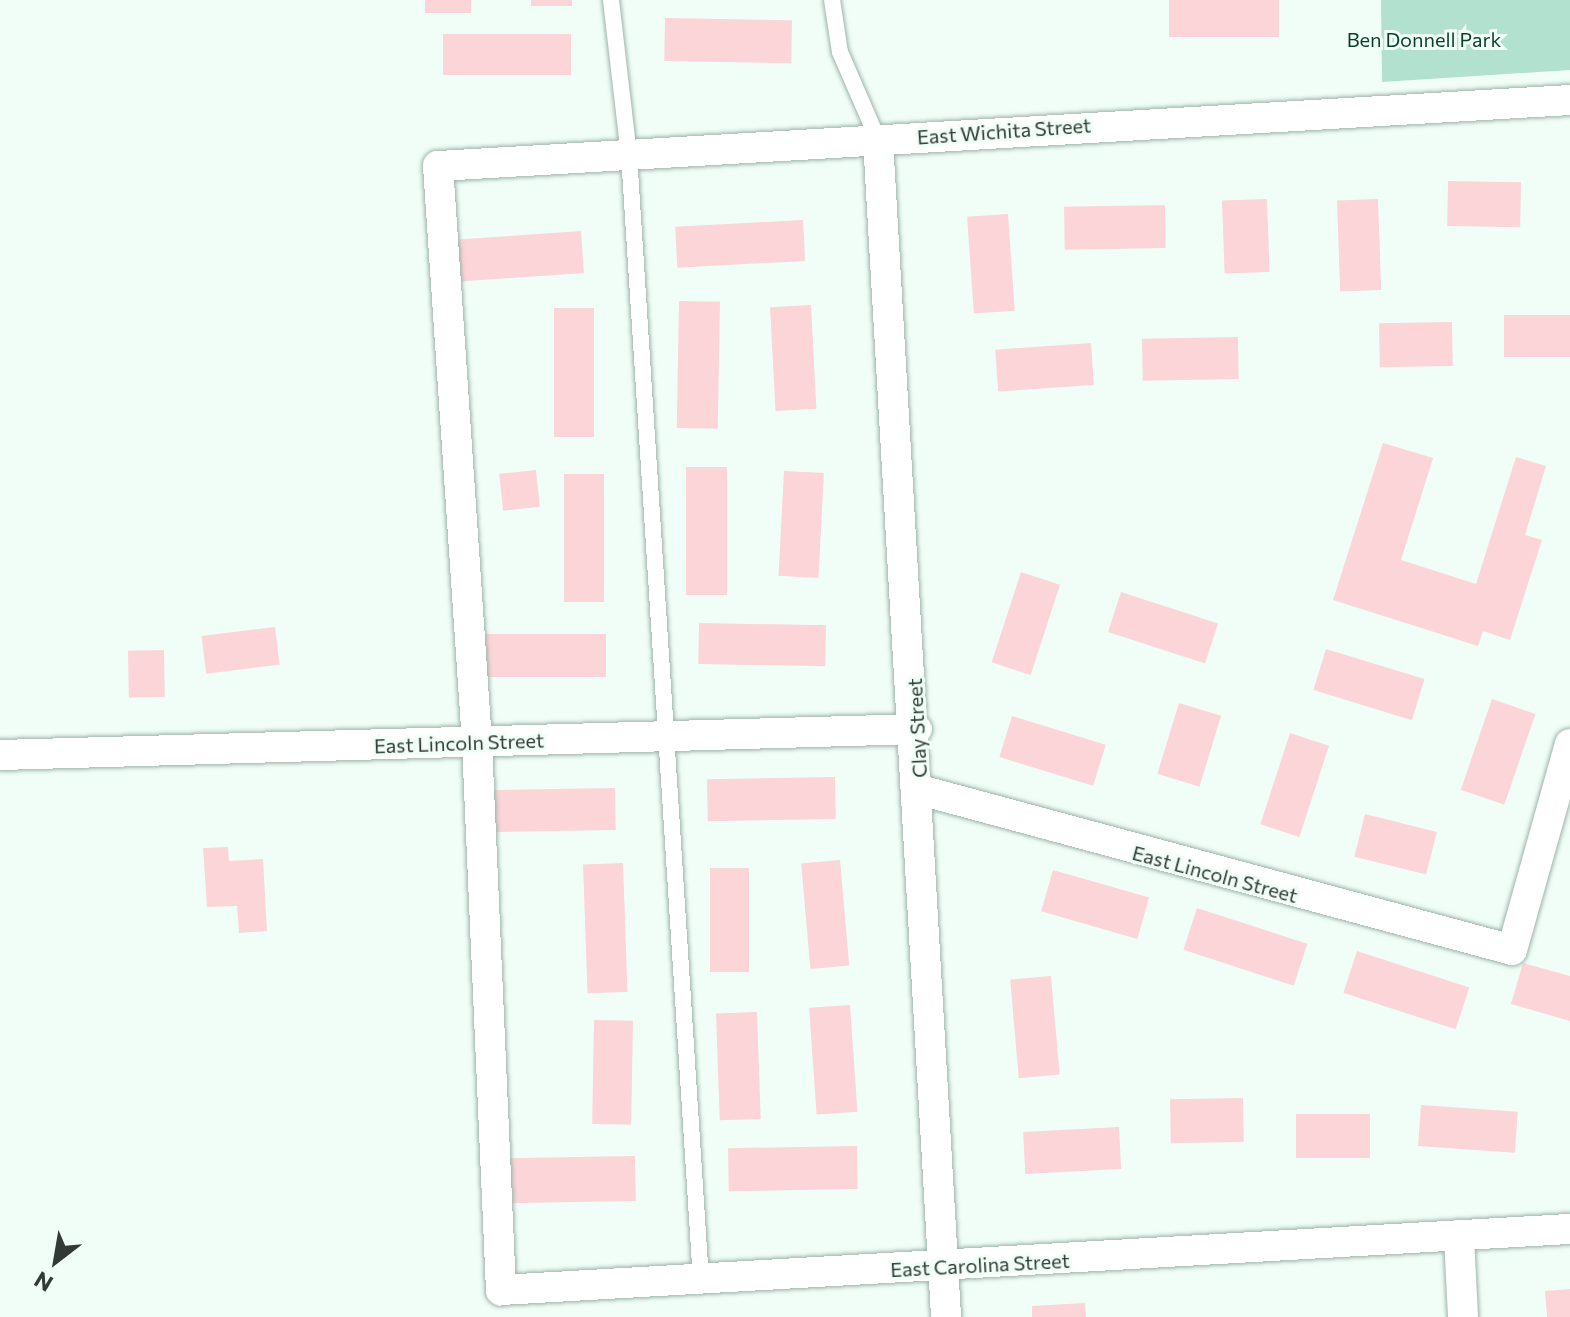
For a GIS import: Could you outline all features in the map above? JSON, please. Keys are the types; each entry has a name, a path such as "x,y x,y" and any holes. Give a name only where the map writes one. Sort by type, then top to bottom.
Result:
{"street":[{"name":"East Wichita Street","path":"477,743 438,166 1570,100"},
{"name":"Clay Street","path":"878,140 917,729 946,1317"},
{"name":"East Lincoln Street","path":"0,755 917,729"},
{"name":"East Carolina Street","path":"477,743 501,1290 1570,1229"},
{"name":"East Lincoln Street","path":"920,790 1512,950 1570,744"},
{"path":"1459,1237 1463,1317"}],"lane":[{"path":"611,0 629,155 670,736 701,1280"},
{"path":"832,0 840,52 878,140"}],"green space":[{"name":"Ben Donnell Park","path":"1381,0 1570,0 1570,70 1382,82"}],"building":[{"path":"425,0 471,0 471,13 425,13"},
{"path":"531,0 572,0 572,6 531,6"},
{"path":"1169,0 1279,0 1279,37 1169,37"},
{"path":"665,18 792,20 791,63 664,61"},
{"path":"443,34 571,34 571,75 443,75"},
{"path":"1448,181 1521,182 1520,227 1447,226"},
{"path":"1267,199 1270,272 1225,274 1222,201"},
{"path":"1378,199 1381,290 1340,291 1337,200"},
{"path":"1165,205 1166,248 1065,250 1064,207"},
{"path":"1008,214 1015,311 974,314 967,217"},
{"path":"803,220 805,261 677,268 675,227"},
{"path":"581,231 584,273 457,282 454,240"},
{"path":"679,301 720,302 718,429 677,428"},
{"path":"811,305 816,409 775,411 770,307"},
{"path":"554,308 594,308 594,437 554,437"},
{"path":"1504,315 1570,315 1570,357 1504,357"},
{"path":"1452,322 1453,366 1380,367 1379,323"},
{"path":"1238,337 1239,379 1143,381 1142,339"},
{"path":"1091,343 1094,385 998,392 995,350"},
{"path":"1383,443 1433,458 1401,560 1476,584 1516,457 1546,466 1525,535 1542,540 1510,640 1483,631 1478,646 1333,600"},
{"path":"686,467 727,467 727,595 686,595"},
{"path":"536,470 540,507 503,511 499,474"},
{"path":"784,471 824,473 818,578 779,576"},
{"path":"564,474 604,474 604,602 564,602"},
{"path":"1021,572 1060,585 1031,675 992,662"},
{"path":"1121,592 1218,624 1205,663 1108,632"},
{"path":"699,623 826,625 825,666 698,664"},
{"path":"275,627 280,665 206,674 202,636"},
{"path":"478,634 606,634 606,677 478,677"},
{"path":"1326,649 1424,679 1412,720 1313,690"},
{"path":"164,650 165,697 129,698 128,651"},
{"path":"1492,699 1535,714 1504,805 1461,790"},
{"path":"1179,703 1221,716 1199,787 1157,774"},
{"path":"1012,716 1106,745 1093,786 999,757"},
{"path":"1290,733 1329,746 1299,837 1260,824"},
{"path":"835,777 836,819 708,821 707,779"},
{"path":"615,788 616,830 488,832 487,790"},
{"path":"1365,814 1437,832 1426,875 1354,857"},
{"path":"228,847 229,861 263,859 267,931 239,933 237,906 207,907 203,848"},
{"path":"840,860 849,966 810,969 801,863"},
{"path":"623,863 628,992 588,993 583,864"},
{"path":"710,868 749,868 749,972 710,972"},
{"path":"1053,870 1149,898 1137,939 1041,911"},
{"path":"1197,908 1307,944 1294,986 1183,950"},
{"path":"1357,951 1469,987 1456,1029 1343,993"},
{"path":"1523,963 1570,976 1570,1021 1511,1004"},
{"path":"1051,976 1060,1075 1019,1078 1010,980"},
{"path":"850,1005 857,1112 817,1115 809,1008"},
{"path":"757,1012 761,1119 720,1120 716,1013"},
{"path":"594,1020 633,1021 631,1125 592,1124"},
{"path":"1243,1098 1244,1142 1171,1143 1170,1099"},
{"path":"1421,1105 1518,1112 1515,1153 1418,1146"},
{"path":"1296,1114 1370,1114 1370,1158 1296,1158"},
{"path":"1119,1127 1121,1169 1025,1174 1023,1132"},
{"path":"857,1146 858,1189 729,1191 728,1148"},
{"path":"635,1156 636,1201 508,1203 507,1158"},
{"path":"1570,1289 1570,1317 1547,1317 1545,1291"},
{"path":"1085,1303 1086,1317 1032,1317 1032,1306"}]}
